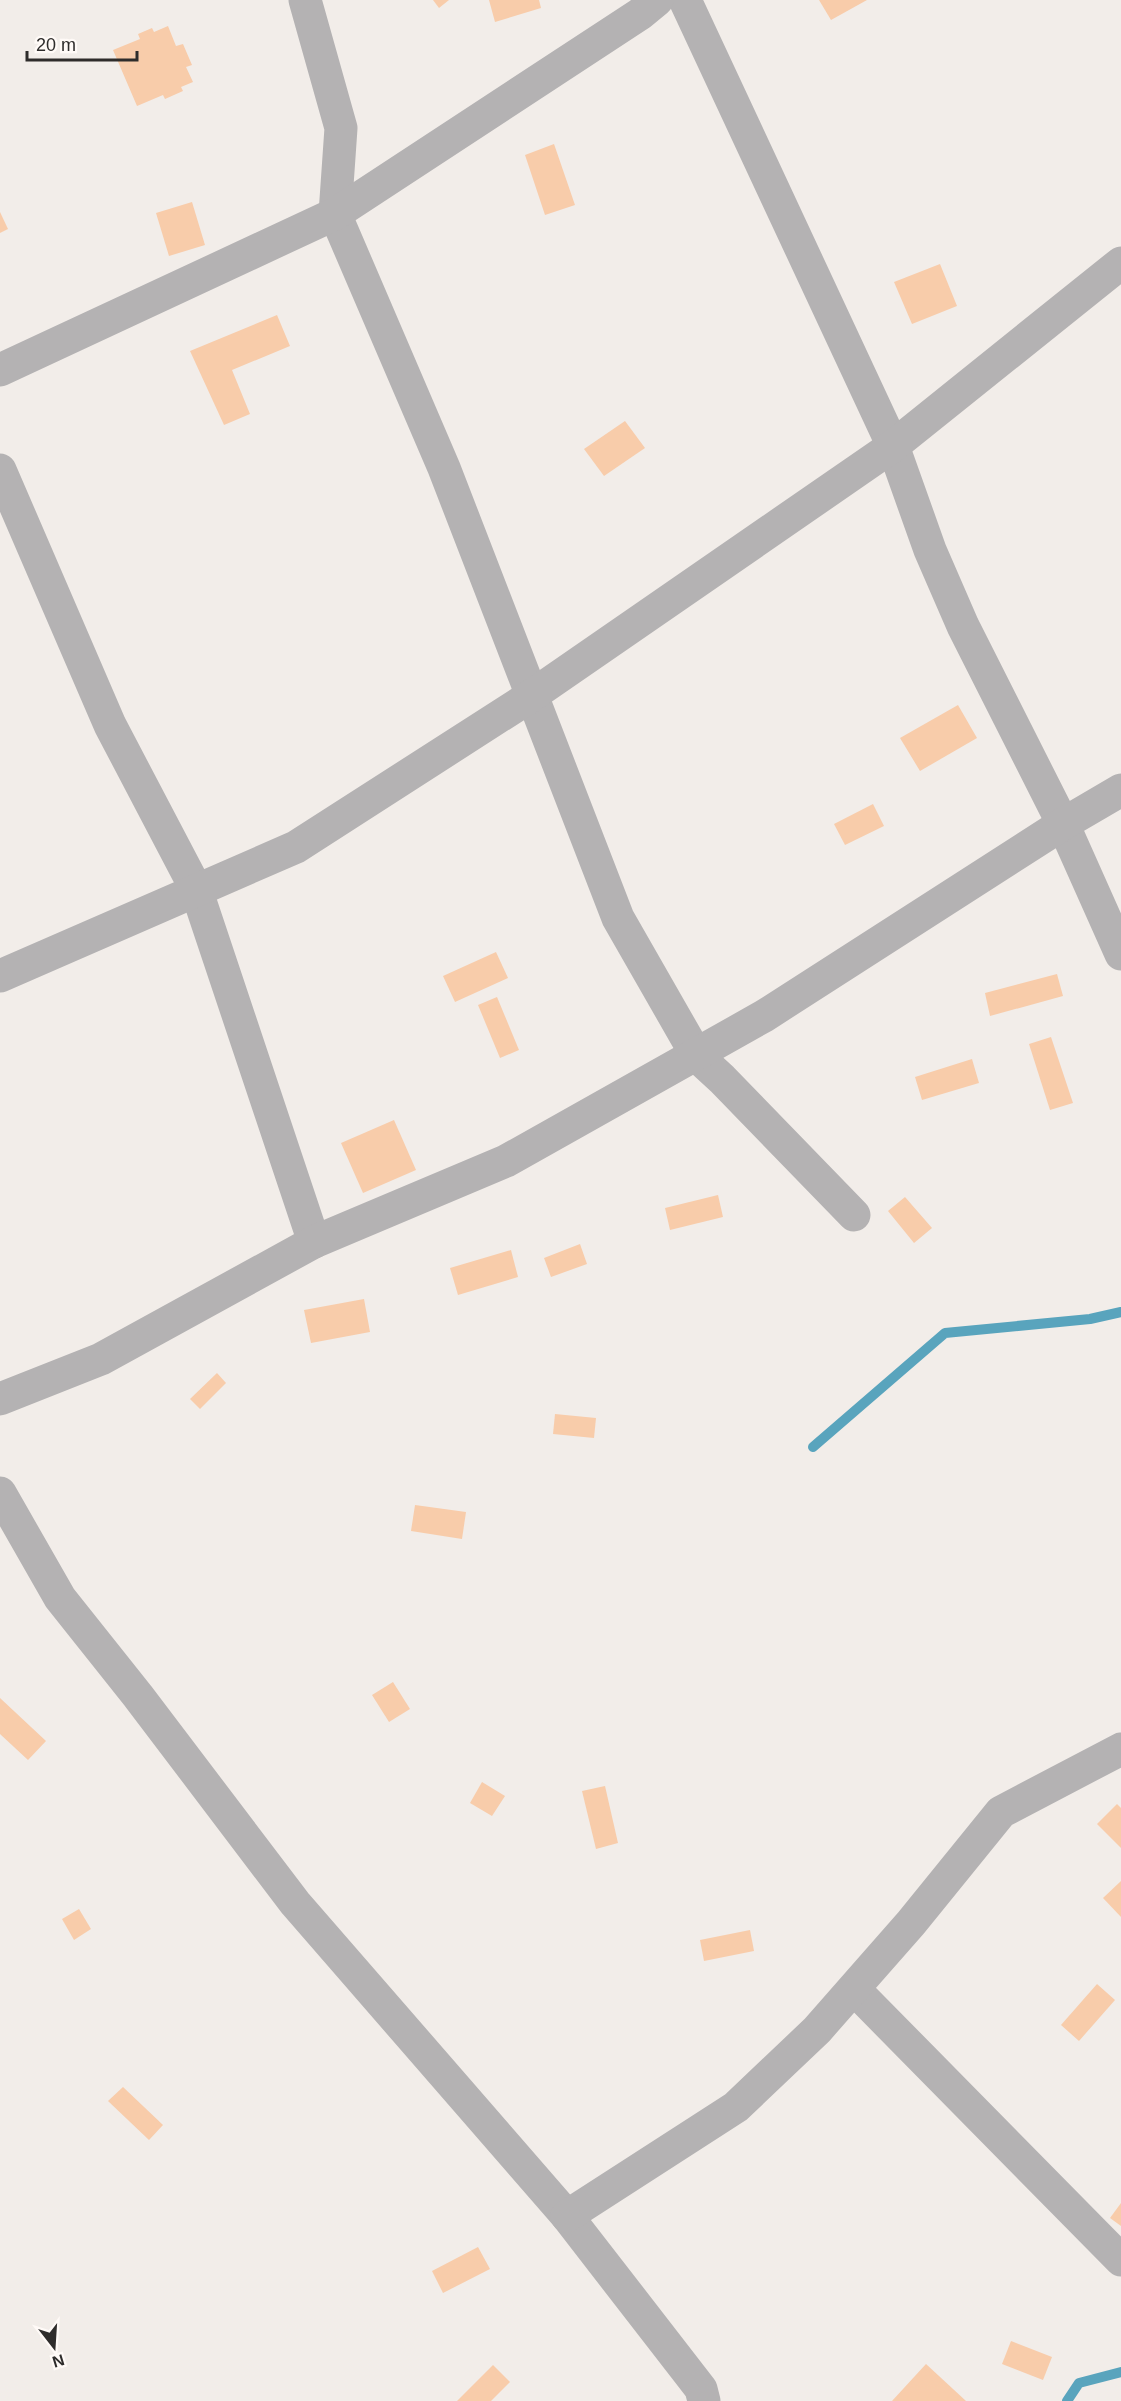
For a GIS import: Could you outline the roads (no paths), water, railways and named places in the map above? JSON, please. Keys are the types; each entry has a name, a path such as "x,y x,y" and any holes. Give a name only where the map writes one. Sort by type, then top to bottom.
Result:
{"street":[{"path":"305,0 341,128 335,214 444,468 618,918 697,1056 722,1078 854,1215"},
{"path":"0,370 335,214 640,14 657,0"},
{"path":"685,0 893,446 930,550 963,626 1063,824 1121,954"},
{"path":"0,976 296,847 531,696 893,446 1121,263"},
{"path":"0,470 110,725 196,889 314,1242"},
{"path":"0,1399 101,1359 314,1242 506,1161 697,1056 774,1010 1063,824 1121,790"},
{"path":"0,1493 60,1598 138,1696 295,1903 567,2216 701,2389 704,2401"},
{"path":"567,2216 736,2107 817,2030 854,1989 1001,1812 1121,1749"},
{"path":"854,1989 1121,2260"}],"waterway":[{"path":"813,1447 945,1333 1090,1319 1121,1312"},
{"path":"1067,2401 1079,2383 1121,2372"}]}
